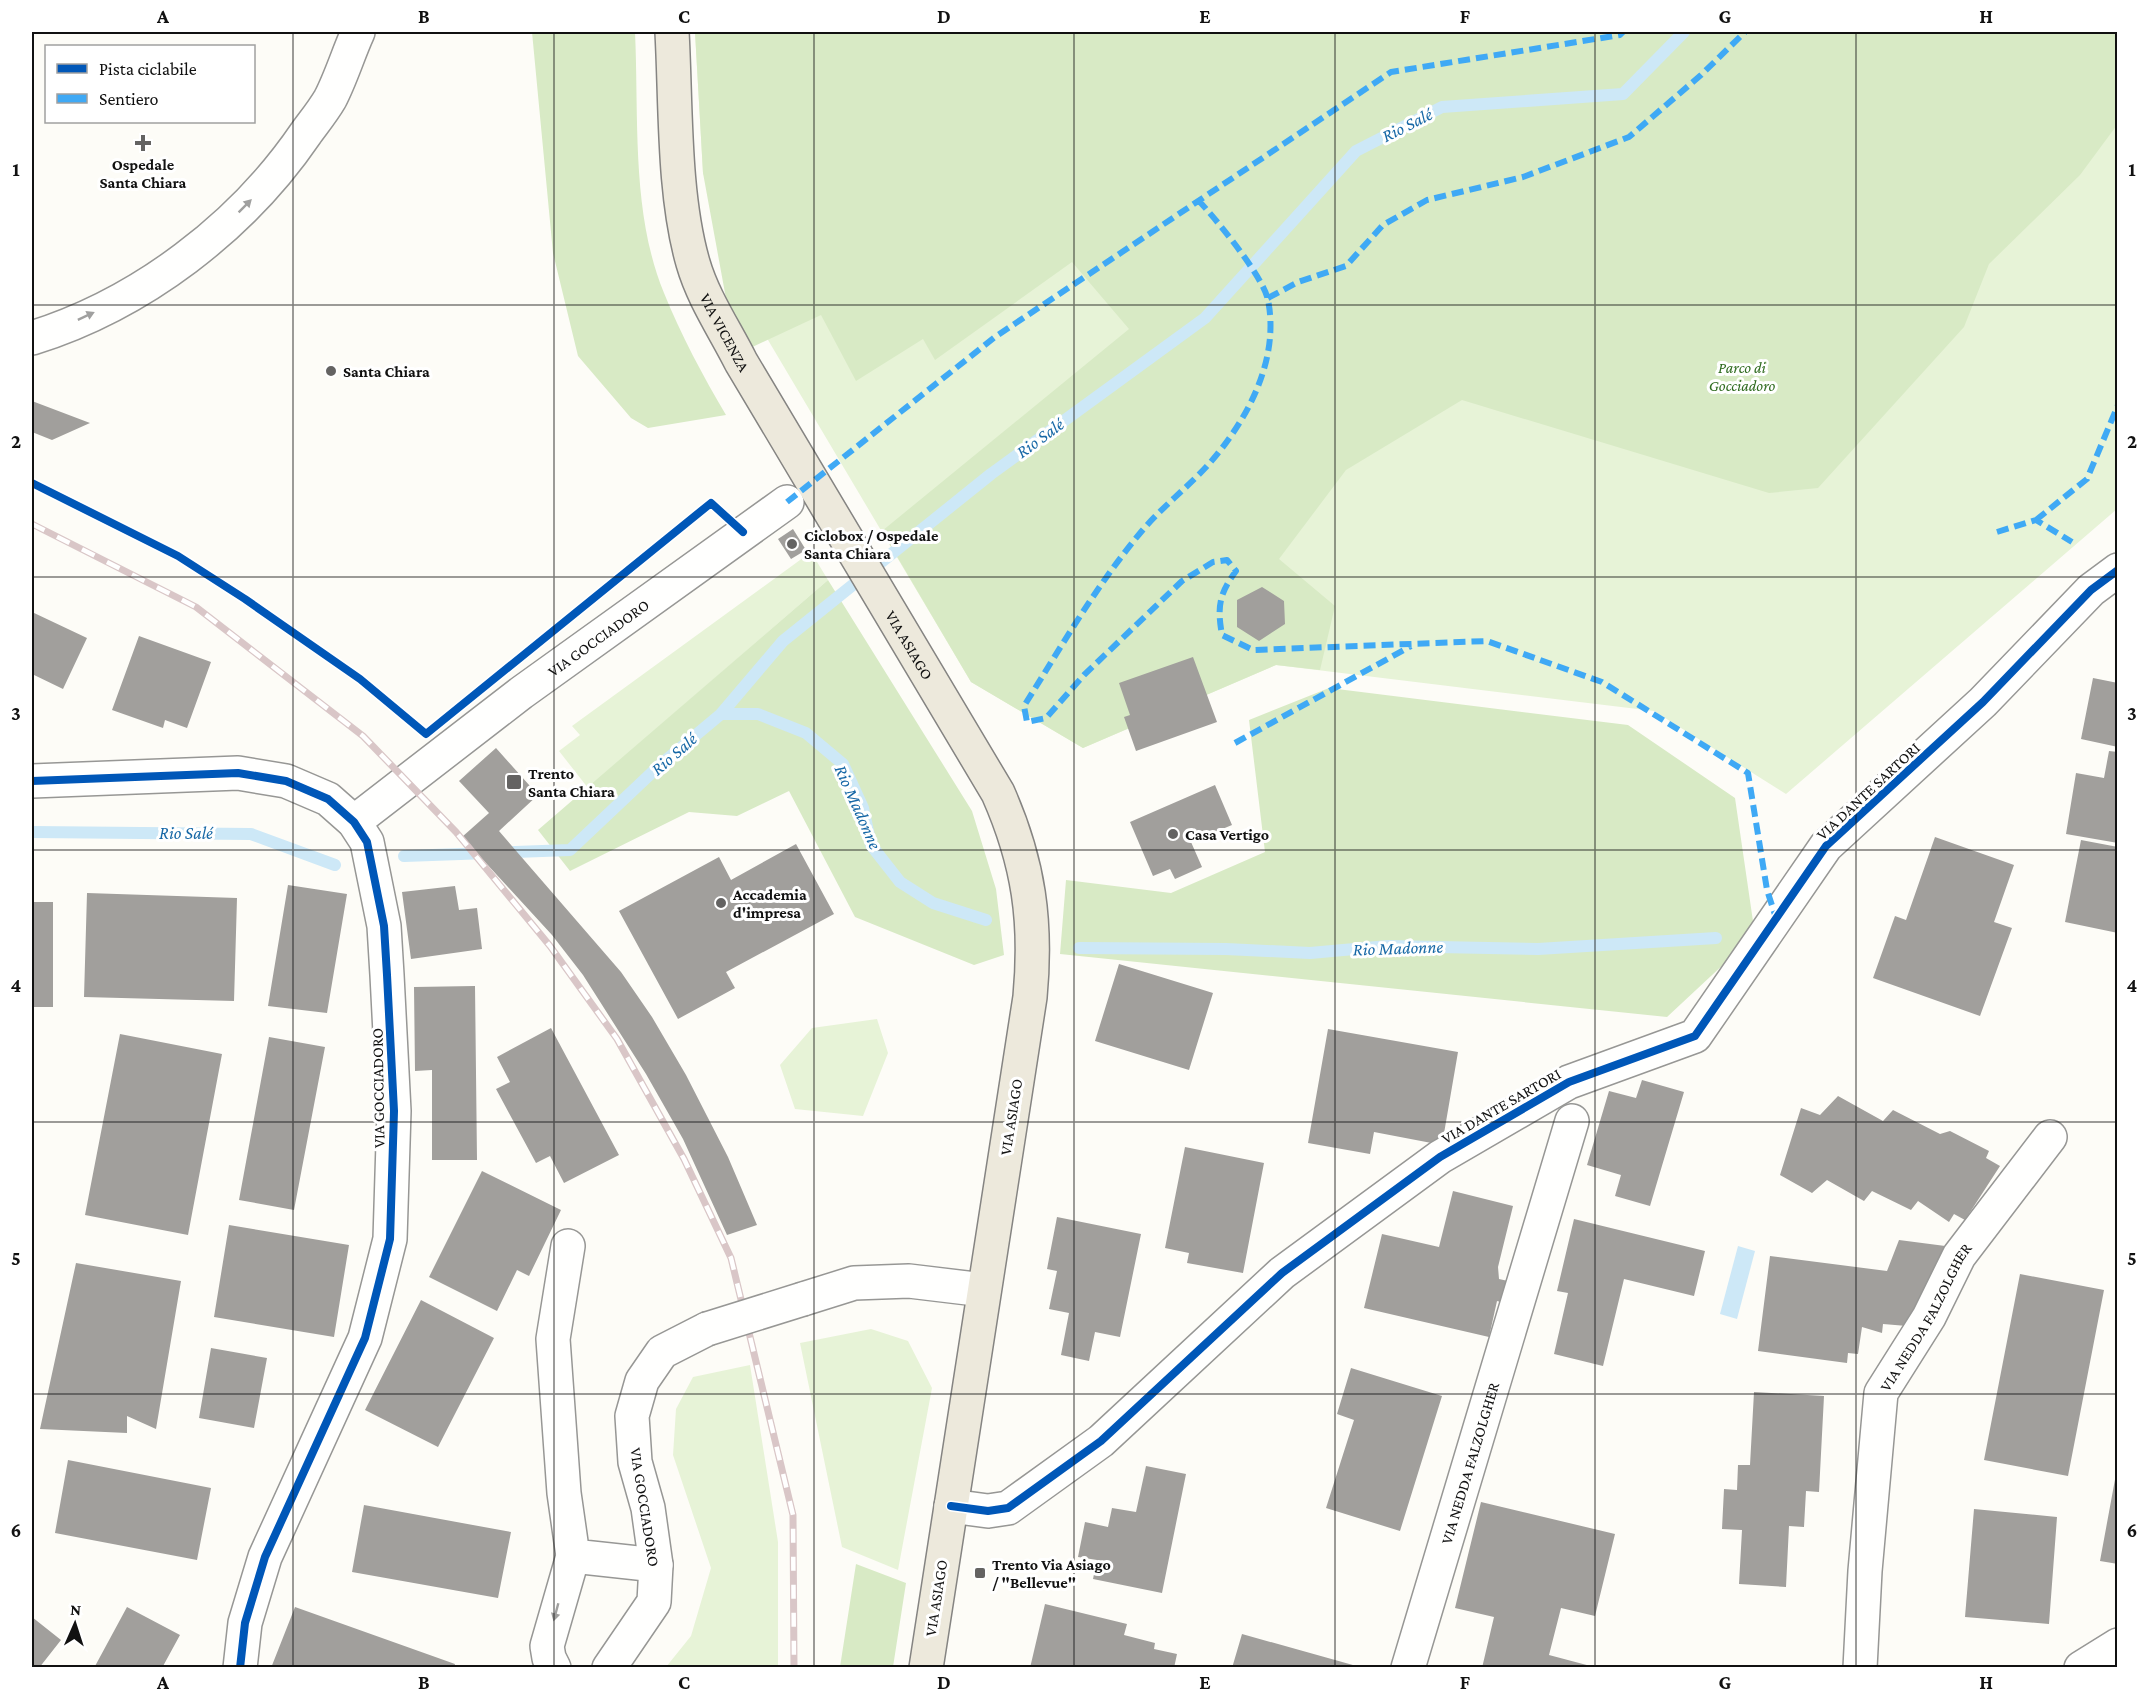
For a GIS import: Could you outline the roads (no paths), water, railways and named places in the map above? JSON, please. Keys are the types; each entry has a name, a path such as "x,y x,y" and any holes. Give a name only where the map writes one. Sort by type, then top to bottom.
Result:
{"main road":[{"name":"VIA VICENZA","path":"672,32 681,179 689,245 703,289 741,362 883,600"},
{"name":"VIA ASIAGO","path":"883,600 998,793 1017,841 1034,919 1030,997 926,1668"}],"street":[{"path":"32,338 86,316 142,288 194,251 243,210 286,163 329,100 358,32"},
{"name":"VIA GOCCIADORO","path":"354,822 521,693 787,502"},
{"name":"VIA DANTE SARTORI","path":"951,1506 988,1511 1008,1508 1092,1448 1282,1273 1440,1156 1569,1082 1695,1036 1826,846 1983,702 2091,590 2118,570"},
{"name":"VIA GOCCIADORO","path":"32,781 238,773 286,781 328,798 354,822 367,843 384,927 394,1112 390,1239 365,1338 265,1557 245,1623 240,1668"},
{"name":"VIA NEDDA FALZOLGHER","path":"1408,1668 1572,1121"},
{"name":"VIA NEDDA FALZOLGHER","path":"1860,1668 1866,1560 1881,1393 1929,1317 1959,1256 2050,1137"},
{"path":"554,1668 547,1646 573,1556 564,1493 553,1339 568,1246"},
{"name":"VIA GOCCIADORO","path":"609,1668 654,1602 656,1565 648,1508 635,1462 632,1416 642,1381 662,1352 707,1329 854,1283 909,1281 984,1290"},
{"path":"573,1556 656,1565"},
{"path":"2081,1668 2118,1645"}],"water":[{"path":"1738,1246 1755,1251 1737,1319 1720,1314"}],"waterway":[{"name":"Rio Salé","path":"404,856 570,850 660,765 721,714 783,641 991,474 1205,318 1356,151 1442,107 1623,94 1684,32"},
{"name":"Rio Madonne","path":"721,714 758,714 806,733 843,764 863,808 871,845 900,882 933,903 986,920"},
{"name":"Rio Salé","path":"32,832 251,834 335,865"},
{"name":"Rio Madonne","path":"1079,948 1226,949 1310,953 1388,946 1538,949 1716,938"}],"railway":[{"path":"32,524 196,607 363,736 456,832 550,946 617,1039 684,1159 731,1258 793,1515 794,1668"}],"place":[{"name":"Ospedale Santa Chiara","path":"143,143"},
{"name":"Santa Chiara","path":"331,371"},
{"name":"Ciclobox / Ospedale Santa Chiara","path":"792,544"},
{"name":"Trento Santa Chiara","path":"514,782"},
{"name":"Casa Vertigo","path":"1173,834"},
{"name":"Accademia d'impresa","path":"721,903"},
{"name":"Trento Via Asiago / \"Bellevue\"","path":"980,1573"}],"park label":[{"name":"Parco di Gocciadoro","path":"1742,376"}]}
